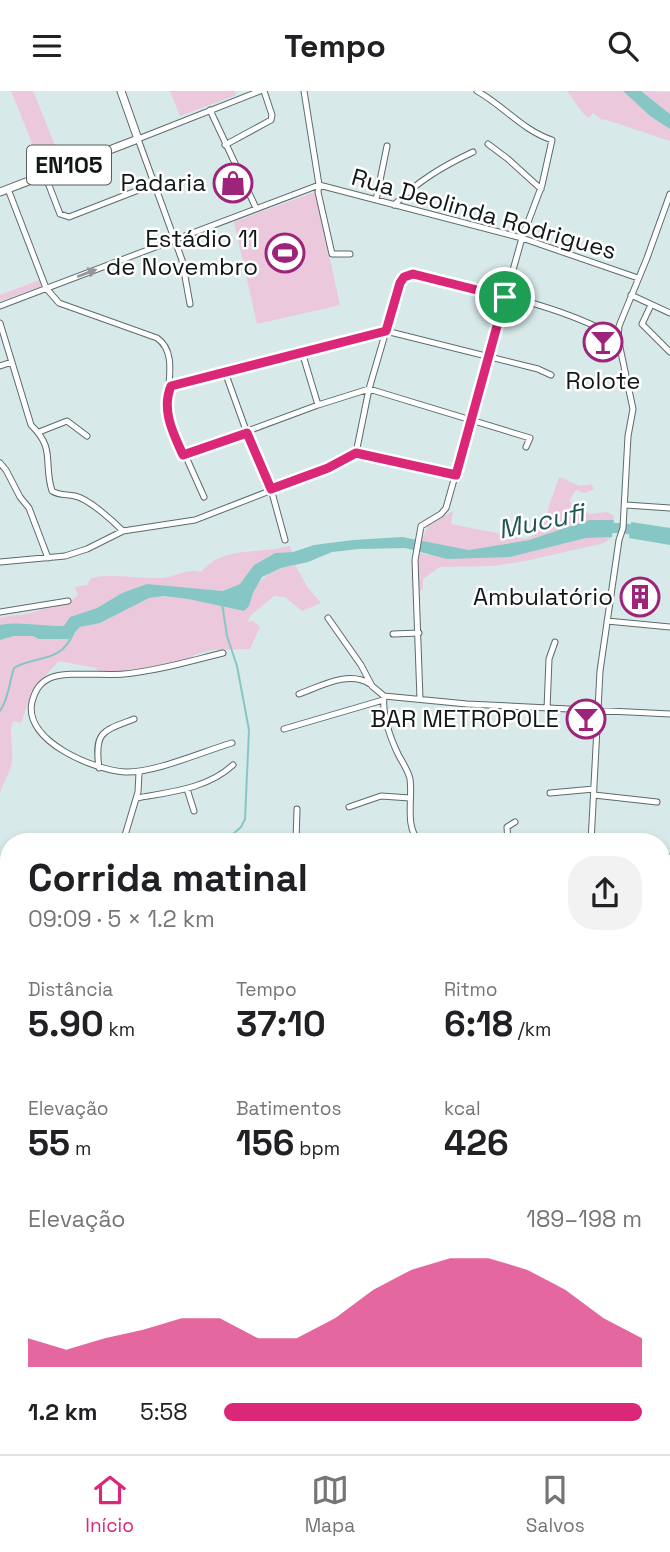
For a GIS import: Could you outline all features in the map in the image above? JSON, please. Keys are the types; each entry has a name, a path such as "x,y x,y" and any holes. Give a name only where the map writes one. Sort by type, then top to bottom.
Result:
{"main road":[{"name":"EN105","path":"4,190 138,139 121,91"}],"street":[{"path":"190,304 182,260 138,139 262,91 272,115 271,120 225,145"},
{"path":"304,91 318,192 332,254 350,254"},
{"path":"420,699 415,560 418,534 421,526 441,515 446,508 522,239 541,189 552,140 537,135 477,91"},
{"path":"210,110 256,208"},
{"path":"488,144 541,189"},
{"path":"376,200 387,146"},
{"path":"394,205 443,166 473,152"},
{"path":"45,175 63,217 154,184"},
{"path":"0,306 319,185"},
{"name":"Rua Deolinda Rodrigues","path":"319,185 522,239 638,278"},
{"path":"4,190 46,288 60,303 165,343 171,386 166,405 169,419 183,455 204,496"},
{"path":"592,833 596,711 607,621 624,520 628,436 634,409 618,338 621,317 648,258 670,194"},
{"path":"356,453 369,389 404,277 413,274 505,297 585,321 618,338"},
{"path":"631,295 670,313"},
{"path":"652,305 642,324 670,352"},
{"path":"0,323 31,425 39,432 47,448 52,491 77,496 86,501 123,531"},
{"path":"171,386 386,331 538,369 551,375"},
{"path":"302,352 318,405"},
{"path":"0,366 12,362"},
{"path":"225,372 271,489 285,540"},
{"path":"183,455 369,389 530,438 526,447"},
{"path":"39,432 67,421 86,436"},
{"path":"0,562 65,556 87,549 123,531 195,520 328,468 356,453 456,475"},
{"path":"0,463 29,508 48,558"},
{"path":"625,505 670,508"},
{"path":"0,612 68,601"},
{"path":"328,618 372,686"},
{"path":"607,621 670,627"},
{"path":"393,634 419,633"},
{"path":"547,709 549,659 555,642"},
{"path":"223,653 148,671 106,676 66,674 52,677 35,691 31,707 38,729 74,758 99,768 139,773 232,743"},
{"path":"299,694 351,678 362,679 384,698 391,740 410,779 414,833"},
{"path":"284,729 384,698 467,705 670,714"},
{"path":"99,768 96,750 100,736 106,730 134,719"},
{"path":"137,798 187,789 216,778 233,765"},
{"path":"125,833 131,809 137,798 139,773"},
{"path":"187,789 194,811"},
{"path":"550,793 594,792 657,802"},
{"path":"349,807 381,796 410,798"},
{"path":"296,833 297,810"},
{"path":"508,833 510,823 515,822"}],"shaded area":[{"path":"11,91 33,91 62,163 43,170"},
{"path":"170,91 235,91 236,95 180,116"},
{"path":"567,91 623,91 650,116 670,129 670,141 602,120 593,113 589,118"},
{"path":"641,91 670,92 670,114 669,113"},
{"name":"Estádio 11 de Novembro","path":"315,192 340,305 257,324 234,222"},
{"path":"40,280 42,286 0,301 0,295"},
{"path":"559,477 580,486 591,484 594,489 585,493 576,490 569,501 589,514 607,512 613,515 614,520 589,520 529,540 469,550 421,541 428,526 453,511 451,524 526,539 534,535 544,516 547,516"},
{"path":"612,537 604,543 525,561 493,566 440,567 423,579 423,590 417,591 416,552 428,555 510,557 586,538"},
{"path":"289,546 293,552 274,553 254,565 240,584 223,591 171,587 122,593 97,608 70,617 65,626 0,625 0,618 69,603 78,595 75,587 87,585 91,578 162,578 191,571 201,572 210,563 231,554"},
{"path":"295,565 308,588 321,603 302,611 285,597 274,596 251,615 247,622 253,621 260,627 250,649 212,650 158,668 100,674 96,668 59,661 32,690 21,723 13,721 11,765 0,794 0,640 14,636 69,639 80,627 100,623 149,598 164,596 244,611 254,591 266,576"}],"water":[{"path":"623,91 641,91 670,114 670,129 650,116"},
{"path":"589,520 614,520 612,537 586,538 510,557 447,559 405,548 332,552 262,577 244,611 164,596 149,598 100,623 80,627 69,639 14,636 0,640 0,625 64,626 70,617 97,608 122,593 147,584 223,591 240,584 254,565 275,553 293,552 314,545 402,537 469,550 529,540"},
{"path":"631,522 670,528 670,545 629,538"}],"waterway":[{"name":"Mucufi","path":"602,528 643,532"},
{"path":"222,603 249,730 245,819 234,833"},
{"path":"0,711 14,668 54,655 68,644 73,634"}],"place":[{"name":"Padaria","path":"233,183"},
{"name":"Estádio 11 de Novembro","path":"285,253"},
{"name":"Rolote","path":"603,342"},
{"name":"Ambulatório","path":"640,597"},
{"name":"BAR METROPOLE","path":"586,719"}],"route":[{"path":"413,274 505,297 456,475 356,453 328,468 271,489 247,433 183,455 166,405 166,396 171,386 386,331 400,283 404,277 413,274"}]}
